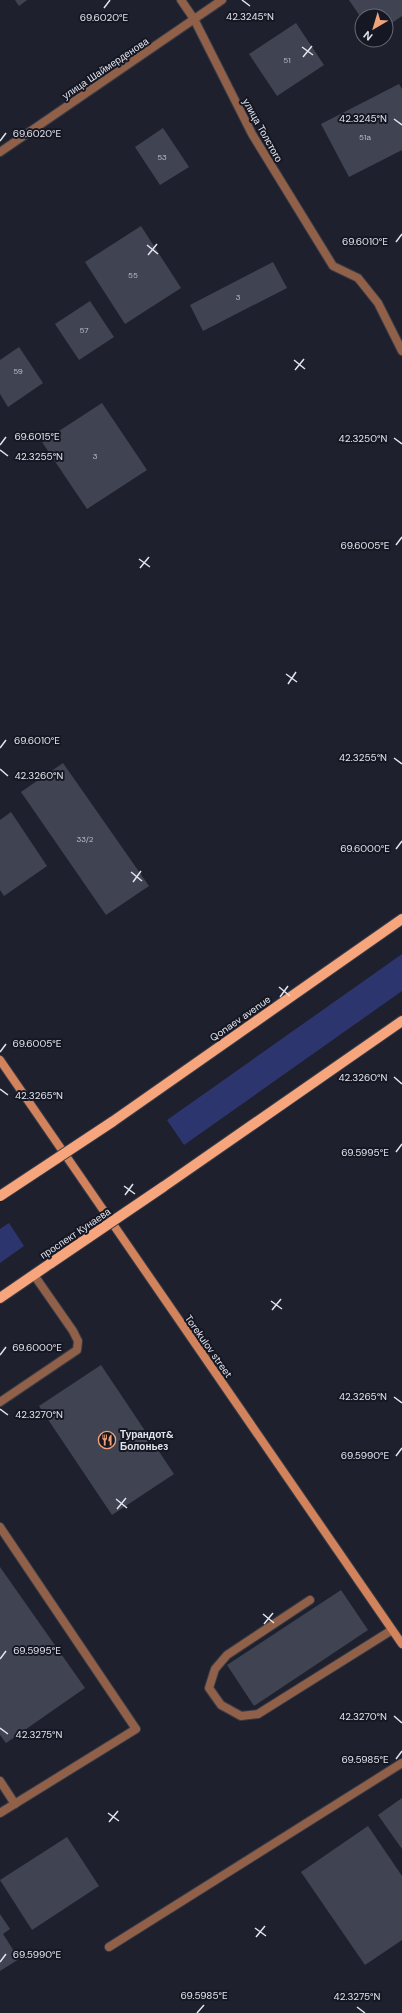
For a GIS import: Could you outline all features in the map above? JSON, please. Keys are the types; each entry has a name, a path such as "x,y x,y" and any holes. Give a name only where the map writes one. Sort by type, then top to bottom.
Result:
{"main road":[{"name":"Qonaev avenue","path":"0,1196 112,1122 402,919"},
{"name":"проспект Кунаева","path":"0,1298 402,1021"},
{"name":"Torekulov street","path":"0,1060 402,1644"}],"street":[{"name":"улица Толстого","path":"181,0 194,19 252,134 333,266 358,278 378,303 402,351"},
{"name":"улица Шаймерденова","path":"0,152 222,0"},
{"path":"0,1402 77,1350 78,1341 73,1331 34,1275"},
{"path":"0,1527 136,1729 0,1813"},
{"path":"310,1600 227,1655 215,1669 209,1688 221,1705 241,1716 258,1714 392,1630"},
{"path":"108,1947 402,1763"},
{"path":"0,1780 15,1804"}],"shaded area":[{"path":"402,954 402,991 184,1145 167,1120"},
{"path":"9,1223 24,1246 0,1263 0,1229"}],"building":[{"path":"15,0 27,0 19,6"},
{"path":"349,0 402,0 402,16 394,22 394,8 354,8"},
{"path":"296,23 324,65 277,96 249,54"},
{"path":"399,84 402,89 402,150 349,177 321,124"},
{"path":"163,128 189,167 160,185 135,147"},
{"path":"141,226 181,288 125,324 85,262"},
{"path":"273,262 287,288 203,331 190,305"},
{"path":"90,301 114,337 79,360 55,324"},
{"path":"19,347 43,383 8,407 0,394 0,360"},
{"path":"102,403 147,470 87,509 42,442"},
{"path":"63,763 149,886 106,915 21,792"},
{"path":"11,812 47,866 4,896 0,890 0,820"},
{"name":"Турандот& Болоньез","path":"101,1365 174,1474 112,1515 39,1406"},
{"path":"0,1567 85,1688 6,1743 0,1735"},
{"path":"341,1590 368,1630 254,1706 227,1665"},
{"path":"402,1798 402,1849 378,1815"},
{"path":"368,1826 402,1876 402,1940 365,1965 301,1872"},
{"path":"67,1837 99,1886 32,1930 0,1880"},
{"path":"0,1914 10,1929 3,1934 19,1959 0,1971"}],"place":[{"name":"Турандот& Болоньез","path":"107,1440"}]}
